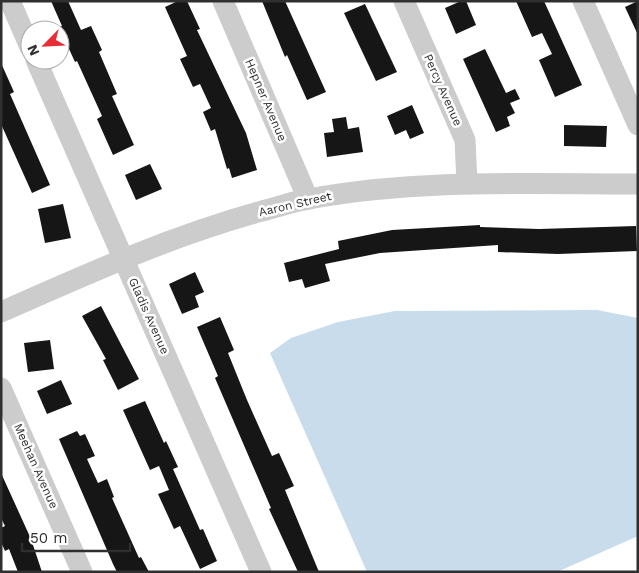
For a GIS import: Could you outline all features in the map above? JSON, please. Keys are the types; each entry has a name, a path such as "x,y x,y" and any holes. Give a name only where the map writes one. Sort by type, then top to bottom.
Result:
{"street":[{"path":"10,1 20,24"},
{"name":"Hepner Avenue","path":"223,1 308,199"},
{"name":"Percy Avenue","path":"404,1 464,140 467,183"},
{"path":"583,1 638,125"},
{"name":"Gladis Avenue","path":"40,70 261,572"},
{"name":"Aaron Street","path":"1,312 123,258 221,222 308,199 405,186 467,183 638,184"},
{"name":"Meehan Avenue","path":"1,388 82,572"}],"water":[{"path":"597,310 638,318 638,536 557,572 367,572 270,353 291,338 338,322 395,311"}],"building":[{"path":"51,1 68,1 81,30 91,26 102,50 99,52 117,94 112,96 134,145 113,155 97,119 102,116 77,61 75,62 70,51 70,20 59,20"},
{"path":"178,1 187,1 200,29 197,30 246,133 257,170 232,178 229,168 227,169 215,129 211,131 203,112 211,108 200,84 193,87 180,59 187,56 165,7"},
{"path":"262,1 285,1 326,92 307,100 287,55 285,57"},
{"path":"461,1 466,1 476,25 456,34 445,8"},
{"path":"516,1 544,1 582,85 555,97 539,60 552,54 542,33 532,37"},
{"path":"638,1 638,35 625,7"},
{"path":"365,4 397,72 376,81 344,13"},
{"path":"485,49 506,93 515,89 520,99 510,103 515,113 507,117 510,126 496,132 463,59"},
{"path":"1,63 14,92 10,94 50,185 32,193 1,124"},
{"path":"412,105 424,133 410,139 406,130 395,135 387,116"},
{"path":"346,117 348,129 359,127 363,152 327,157 324,133 334,132 332,119"},
{"path":"564,125 607,126 606,147 564,146"},
{"path":"150,164 162,189 136,200 125,175"},
{"path":"63,204 71,238 45,243 38,209"},
{"path":"480,225 480,227 539,229 636,226 637,251 558,254 498,252 498,245 380,253 325,264 330,281 305,288 302,279 289,282 284,263 339,249 338,241 392,230"},
{"path":"195,272 204,292 195,296 199,307 182,314 169,284"},
{"path":"101,306 139,379 118,390 103,360 106,359 82,316"},
{"path":"220,317 234,350 228,353 247,400 272,456 279,453 294,486 285,490 319,572 298,572 269,509 271,508 215,378 218,376 197,327"},
{"path":"50,340 54,369 28,372 24,343"},
{"path":"61,380 72,404 47,414 37,391"},
{"path":"145,401 164,443 166,441 178,467 173,469 200,530 203,529 217,561 200,569 180,526 174,529 158,494 169,490 159,466 150,470 123,410"},
{"path":"77,431 80,436 85,434 95,456 87,459 98,483 107,479 114,497 112,498 139,558 141,557 149,572 117,572 59,439"},
{"path":"1,473 31,539 42,572 18,572 9,549 5,551 1,542 1,528 5,526 1,518"}]}
